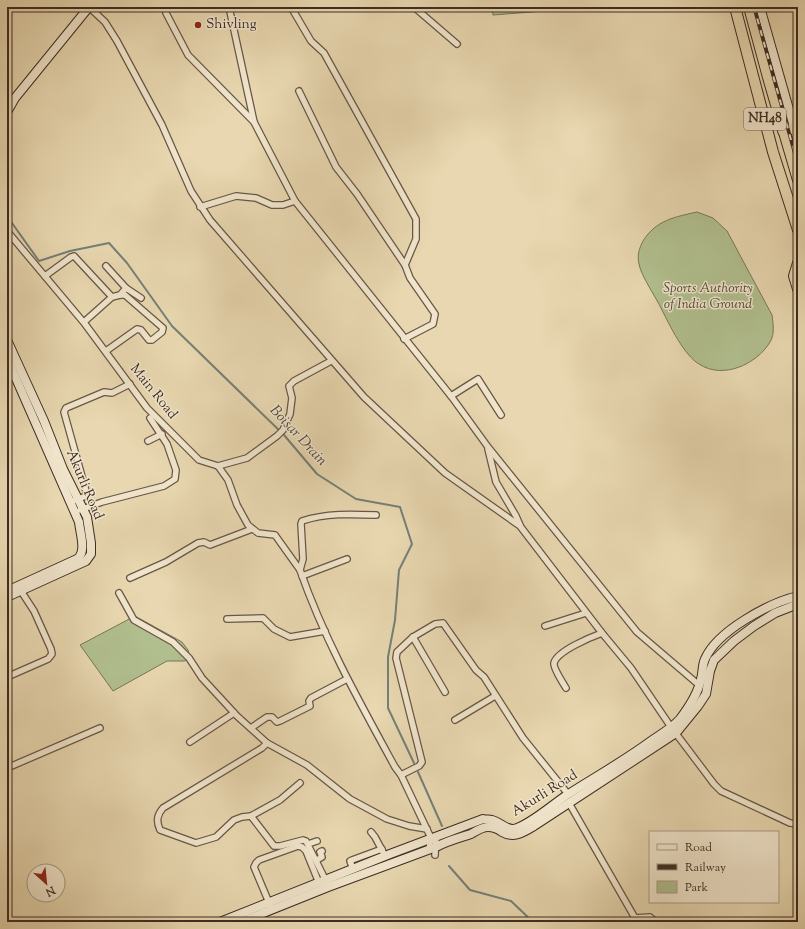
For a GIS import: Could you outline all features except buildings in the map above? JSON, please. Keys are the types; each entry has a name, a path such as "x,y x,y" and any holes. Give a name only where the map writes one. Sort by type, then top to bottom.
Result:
{"highway":[{"name":"NH48","path":"735,7 773,152 798,230"},
{"name":"NH48","path":"749,7 783,131 796,167 798,180"},
{"path":"783,131 794,128"},
{"path":"798,263 794,276 798,290"}],"street":[{"path":"7,112 11,100 89,7 105,22 130,63 162,125 192,192 200,207 210,220 331,361 364,397 445,473 520,526"},
{"path":"229,7 254,122 295,201 637,632 700,685"},
{"path":"291,7 311,41 324,53 416,219 416,239 405,265"},
{"path":"414,7 457,44"},
{"path":"760,7 798,141"},
{"path":"166,13 188,55 254,122"},
{"path":"299,91 336,167 357,194 405,265 410,278 435,314 433,324 404,339"},
{"path":"200,207 236,196 256,198 272,205 283,205 295,201"},
{"name":"Main Road","path":"7,231 84,322 147,408 199,460 218,466"},
{"path":"45,276 74,256 112,297"},
{"path":"106,266 126,288 141,298"},
{"path":"120,295 126,288"},
{"path":"84,322 112,297 125,295 163,328 162,332 152,340 149,340 141,330 137,329 106,351"},
{"name":"Akurli Road","path":"7,340 79,522 82,551"},
{"name":"Akurli Road","path":"7,358 41,423"},
{"path":"331,361 294,381 289,386 292,398 290,414 281,432 247,458 218,466 228,480 237,505 248,525 258,533 275,535 300,570 347,679 395,767 401,775 427,829 434,838 433,851"},
{"path":"451,396 478,379 502,415"},
{"path":"70,502 86,496 86,491 64,412 66,408 104,392 112,393 130,384"},
{"path":"74,512 102,502 164,486 175,479 176,470 167,444 162,434 150,418"},
{"path":"148,441 162,434"},
{"path":"488,446 496,482 516,516 520,526 586,613 631,668 707,776 721,791 790,823 798,824"},
{"name":"Akurli Road","path":"51,450 87,517 91,554"},
{"path":"300,570 303,559 302,520 334,515 376,515"},
{"path":"130,578 166,562 198,543 204,542 210,545 252,529"},
{"path":"7,597 19,589 67,567 86,561 91,554 82,551 80,556 67,567"},
{"path":"302,576 347,559"},
{"path":"7,591 19,589"},
{"path":"7,677 48,659 52,654 34,611 19,589"},
{"path":"120,593 134,620 173,642 189,658 202,678 234,713 267,743 307,765 350,799 362,806 387,818 409,826 427,829"},
{"name":"Akurli Road","path":"226,921 270,906 325,883 385,853 434,838 483,819 492,820 508,829 516,828 530,821 568,794 674,730 700,685 704,660 710,649 727,633 748,617 798,596"},
{"name":"Akurli Road","path":"325,883 433,851 448,841 484,827 498,829 507,835 520,834 569,803 674,730 698,706 706,694 710,671 714,660 734,641 754,626 775,613 798,604"},
{"path":"545,626 586,613"},
{"path":"227,619 263,618 274,629 290,637 325,631"},
{"path":"401,775 419,766 422,762 396,658 397,652 412,637 435,624 443,623 476,670 484,677 523,738 568,794"},
{"path":"566,688 554,668 554,662 576,644 602,633"},
{"path":"412,637 444,692"},
{"path":"251,728 267,717 272,717 277,722 310,706 309,701 311,698 347,679"},
{"path":"455,720 495,696"},
{"path":"190,742 234,713"},
{"path":"7,768 100,728"},
{"path":"267,743 262,748 163,808 159,812 157,818 160,830 196,843 216,837 234,820 251,816 280,800 300,783"},
{"path":"569,803 634,918 650,917 656,922"},
{"path":"251,816 274,846 280,846 303,840 306,841 317,860 325,883"},
{"path":"371,832 376,837 392,863"},
{"path":"308,844 317,841"},
{"path":"270,906 254,867 256,862 274,853 298,846 302,848 325,883"},
{"path":"317,860 322,857 320,852 322,851"},
{"name":"Akurli Road","path":"241,922 270,906"}],"green space":[{"path":"492,7 557,7 557,10 493,15"},
{"name":"Sports Authority of India Ground","path":"697,212 713,218 727,231 772,315 773,336 764,350 748,363 729,370 708,369 693,360 673,332 640,269 638,261 640,247 648,234 654,228 667,220"},
{"path":"135,616 182,642 188,650 190,657 185,661 167,661 113,691 80,645"}],"waterway":[{"name":"Boisar Drain","path":"7,216 39,261 70,251 109,243 127,263 172,326 284,435 317,474 356,499 400,507 412,544 399,570 395,620 388,657 388,708 414,763"},
{"name":"Boisar Drain","path":"418,772 442,826"},
{"path":"449,866 470,890 511,901 533,922"}],"railway":[{"path":"754,7 798,165"}],"place":[{"name":"Shivling","path":"198,25"}]}
